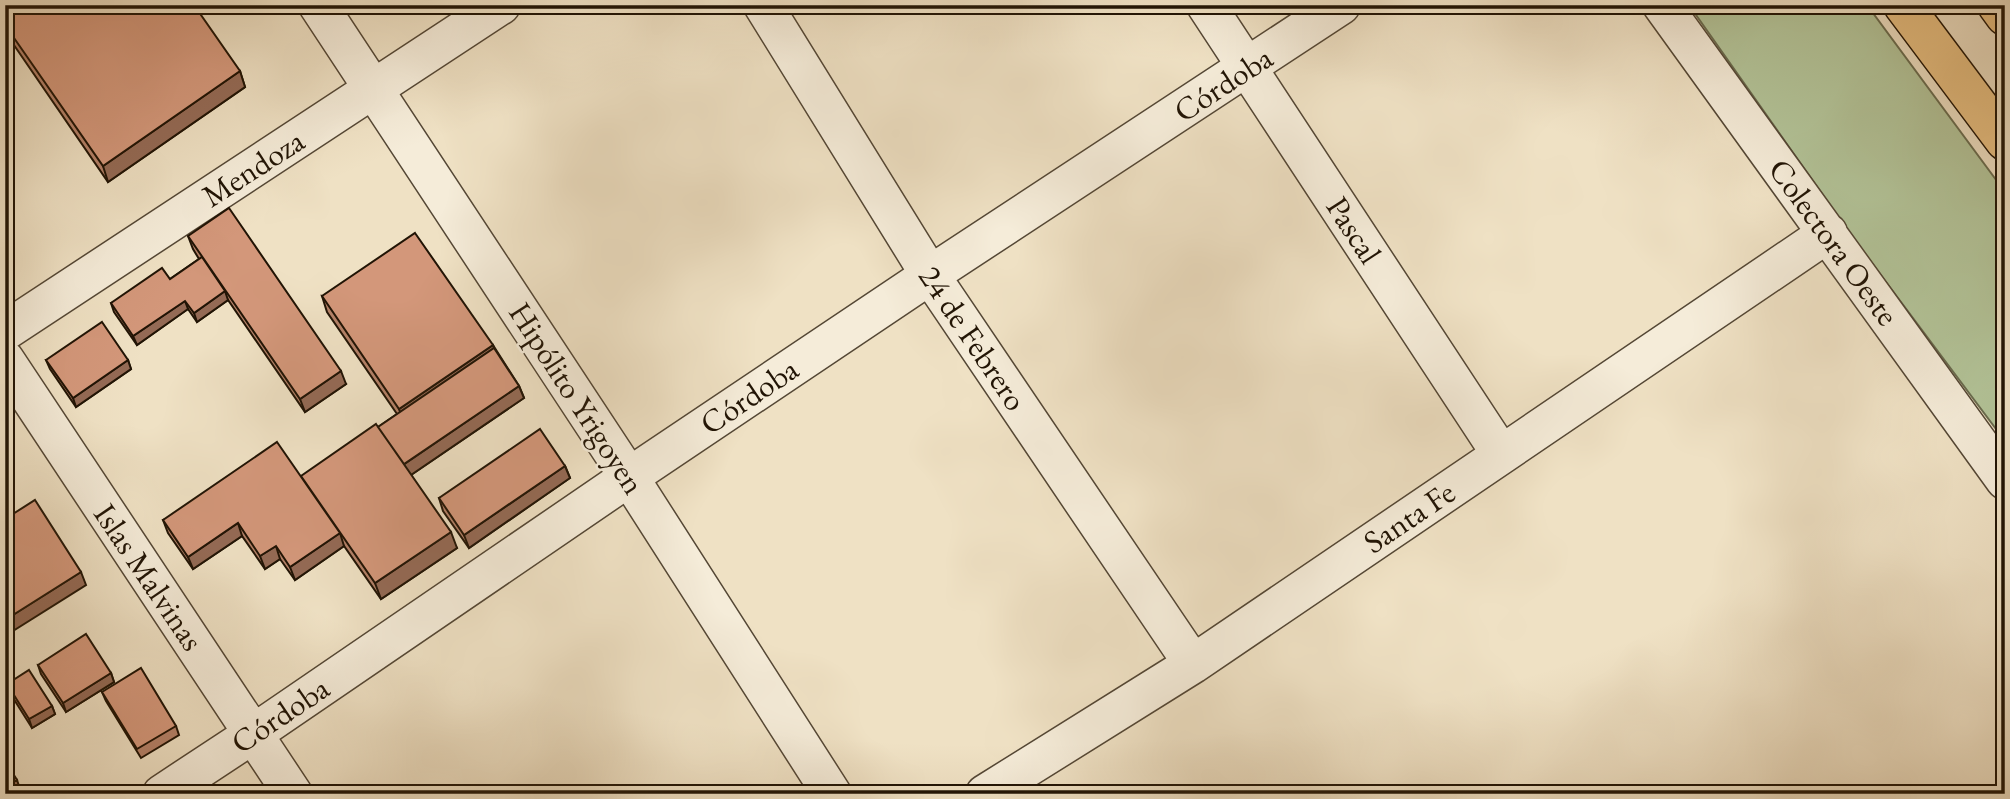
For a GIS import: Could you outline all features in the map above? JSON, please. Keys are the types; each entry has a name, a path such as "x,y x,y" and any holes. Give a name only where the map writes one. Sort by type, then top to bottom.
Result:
{"highway":[{"path":"1903,5 2005,141"},
{"path":"1997,5 2005,16"}],"street":[{"name":"Hipólito Yrigoyen","path":"318,5 629,477 832,794"},
{"name":"Mendoza","path":"5,331 501,5"},
{"name":"24 de Febrero","path":"763,5 930,275 1193,664"},
{"name":"Pascal","path":"1206,5 1501,454"},
{"name":"Córdoba","path":"162,794 930,275 1341,5"},
{"name":"Colectora Oeste","path":"1662,5 2005,480"},
{"name":"Santa Fe","path":"985,794 1193,664 1828,233"},
{"name":"Islas Malvinas","path":"5,360 293,794"}],"green space":[{"path":"1689,5 1867,5 2005,192 2005,441 1853,238"}],"building":[{"path":"5,5 194,5 240,71 103,166 5,25"},
{"path":"229,208 341,371 300,399 188,236"},
{"path":"415,233 493,345 399,409 322,296"},
{"path":"202,257 225,291 194,313 185,301 133,336 111,303 162,268 170,279"},
{"path":"102,322 128,360 73,398 46,360"},
{"path":"494,348 519,386 404,464 378,427"},
{"path":"376,424 451,532 375,583 301,476"},
{"path":"540,429 565,466 464,535 439,498"},
{"path":"277,442 340,533 290,567 276,546 260,556 238,523 188,557 163,520"},
{"path":"35,500 81,572 5,620 5,519"},
{"path":"86,634 111,673 63,703 38,665"},
{"path":"141,668 176,726 137,749 102,692"},
{"path":"29,670 52,706 29,719 7,684"},
{"path":"5,761 17,780 5,787"}]}
